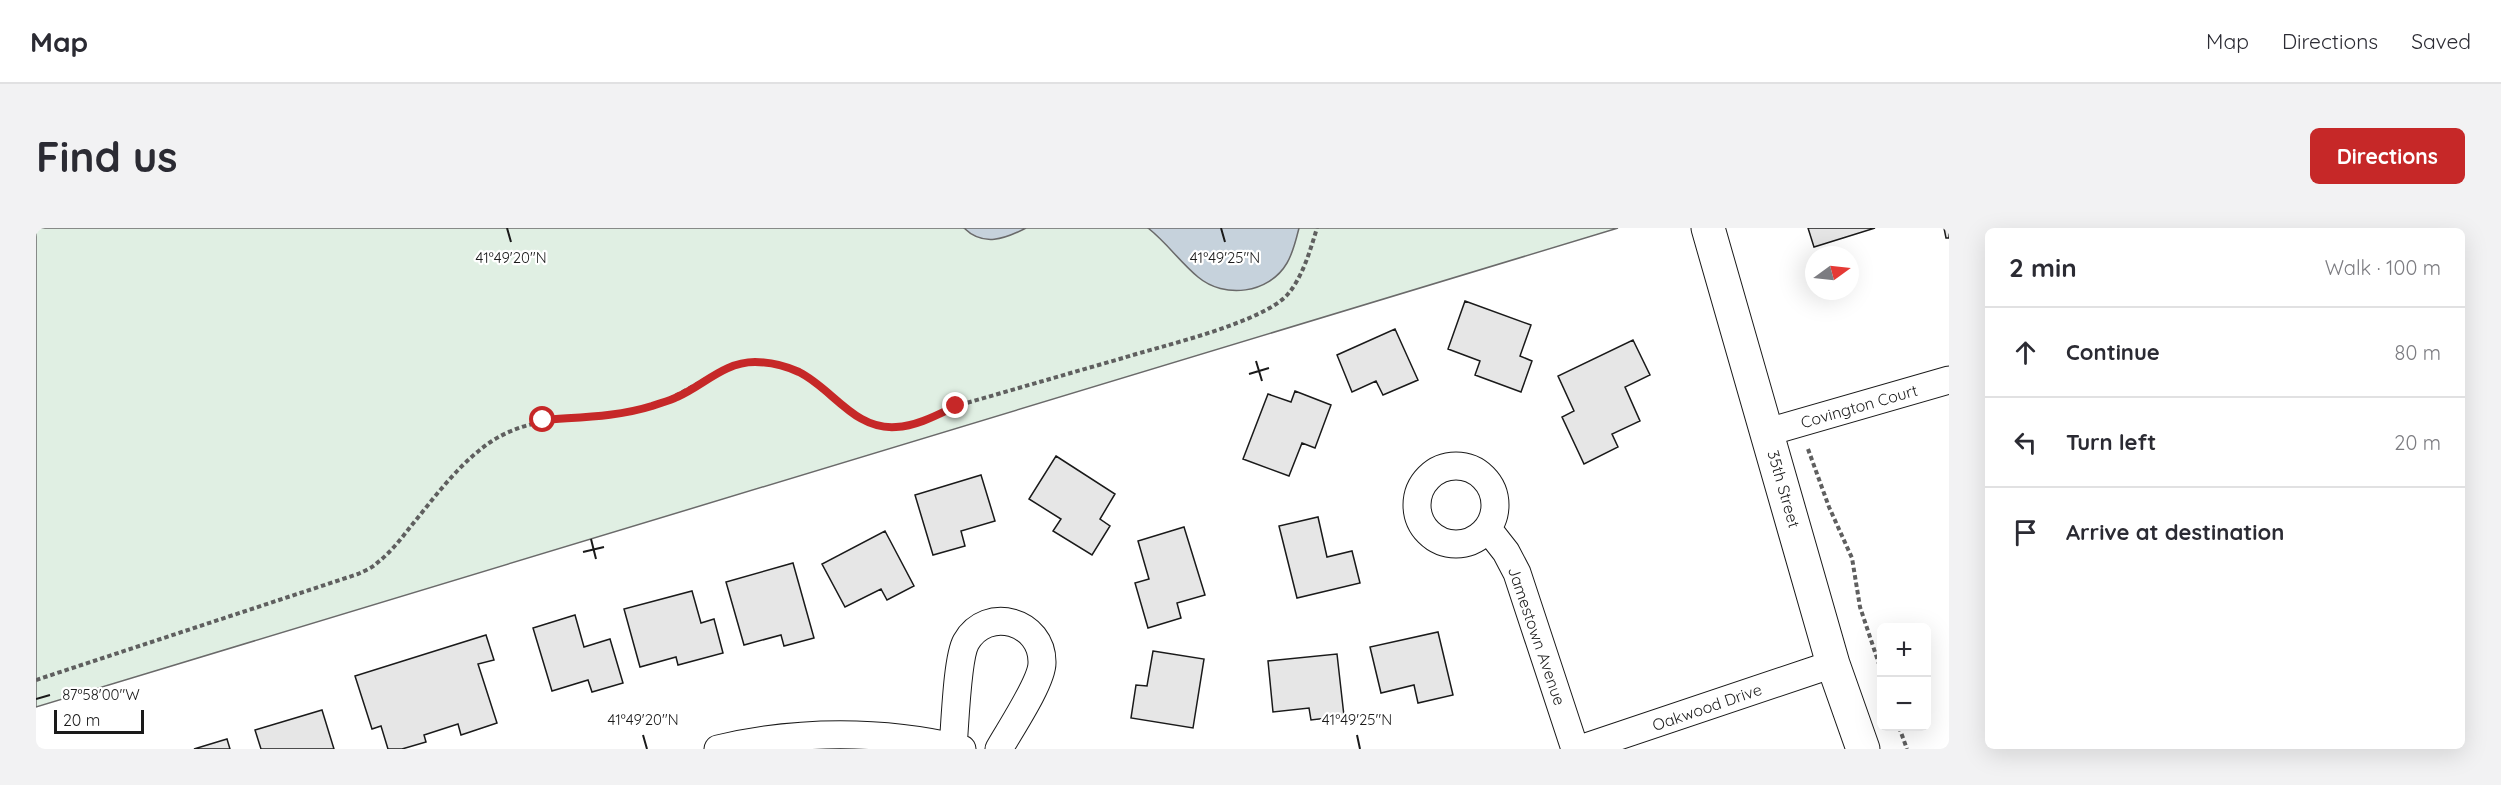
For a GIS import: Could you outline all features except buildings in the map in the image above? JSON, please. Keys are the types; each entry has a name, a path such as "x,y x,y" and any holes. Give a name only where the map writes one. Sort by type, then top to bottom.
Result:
{"street":[{"name":"35th Street","path":"1708,228 1833,664 1863,749"},
{"name":"Covington Court","path":"1768,432 1949,380"},
{"name":"Jamestown Avenue","path":"1488,529 1506,552 1517,573 1575,749"},
{"path":"718,749 757,741 837,736 888,736 958,748 961,661 965,643 976,631 988,624 1003,620 1016,622 1028,629 1039,646 1042,666 999,749"},
{"name":"Oakwood Drive","path":"1580,749 1833,664"}],"path":[{"path":"36,680 358,574 377,563 397,544 447,482 472,457 492,441 543,420 624,413 652,406 677,397 728,367 754,362 782,365 801,373 855,416 874,424 896,427 923,421 956,406 1248,319 1272,307 1287,295 1302,271 1317,228"},
{"path":"1901,731 1907,749"}],"green space":[{"path":"36,228 1618,228 36,707"}],"shaded area":[{"path":"964,228 1026,228 1002,238 986,239 971,234"},
{"path":"1148,228 1299,228 1291,255 1279,273 1258,287 1233,290 1209,284 1198,277"}],"route":[{"path":"543,420 624,413 652,406 677,397 728,367 754,362 782,365 801,373 855,416 874,424 896,427 923,421 956,406"}]}
